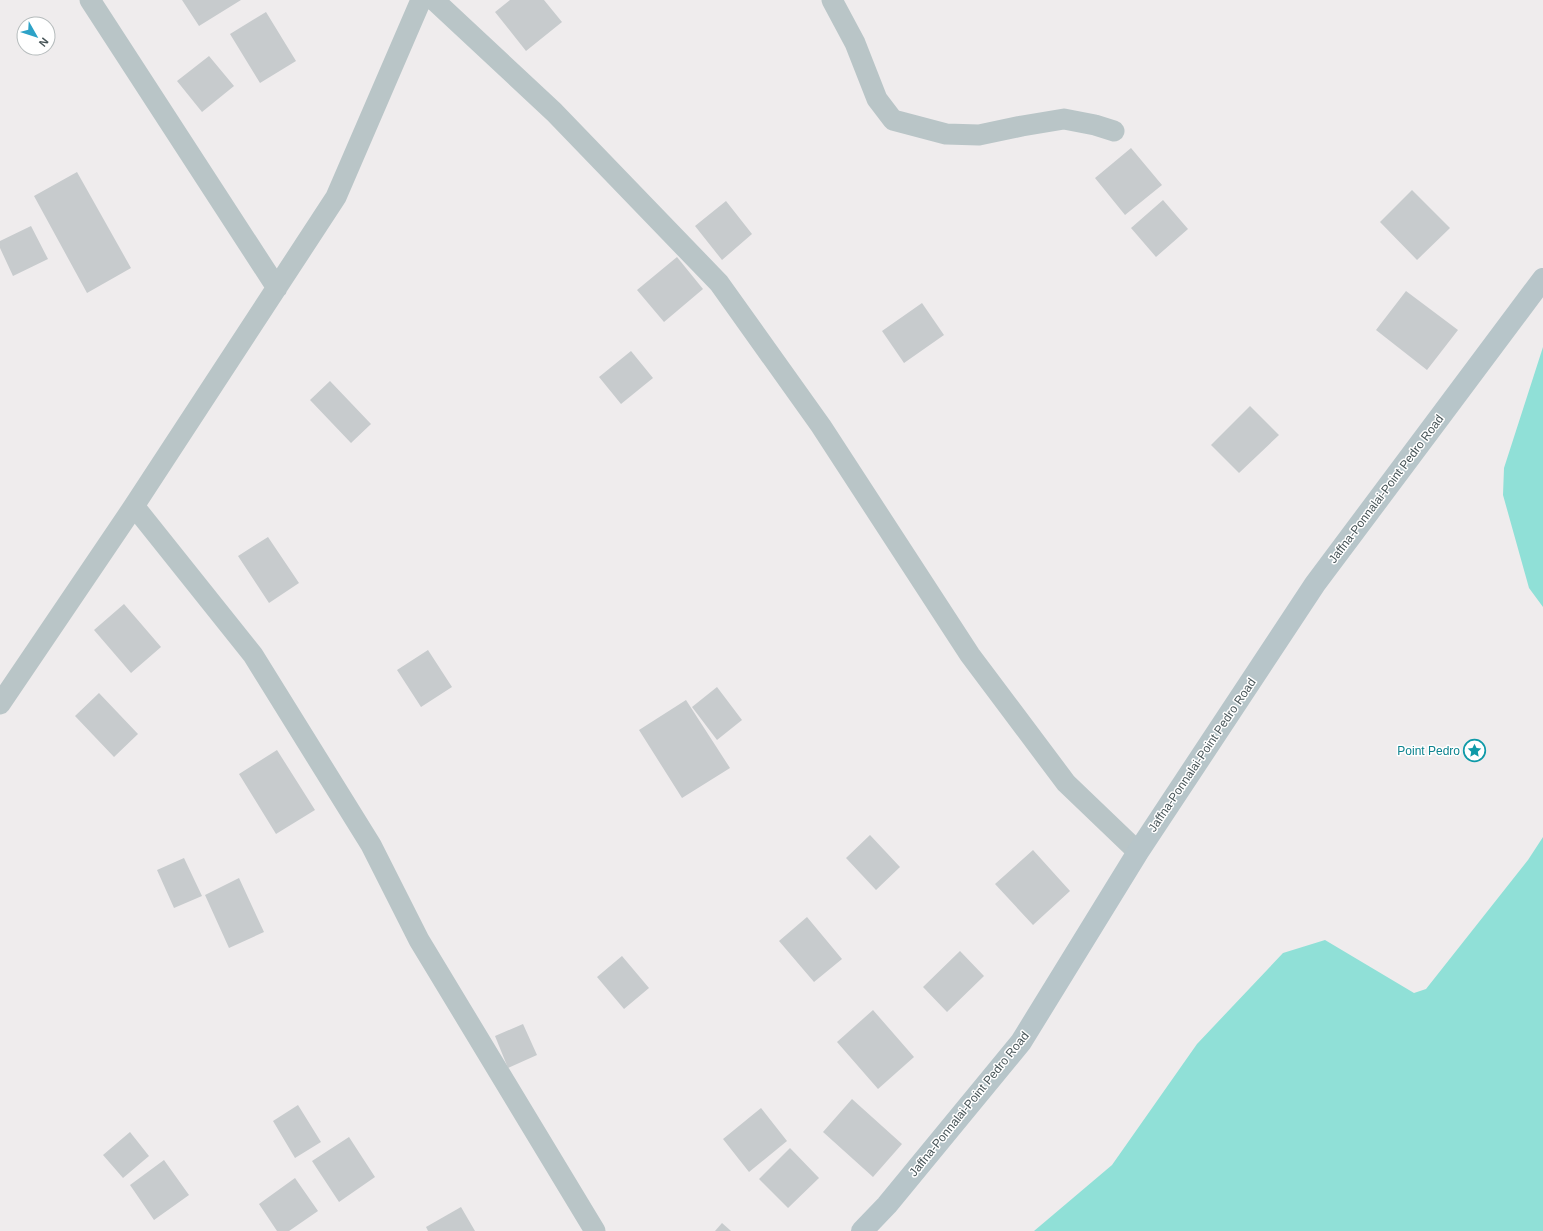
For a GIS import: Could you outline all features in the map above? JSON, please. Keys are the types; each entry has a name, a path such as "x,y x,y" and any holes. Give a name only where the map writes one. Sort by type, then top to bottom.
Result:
{"main road":[{"name":"Jaffna-Ponnalai-Point Pedro Road","path":"862,1231 887,1205 1021,1042 1138,852 1316,584 1543,279"}],"street":[{"path":"90,0 277,288"},
{"path":"0,704 134,506 336,197 421,0"},
{"path":"434,0 554,112 719,283 821,426 970,655 1066,783 1138,852"},
{"path":"832,0 855,42 877,99 893,120 946,134 979,135 1064,119 1095,125 1114,131"},
{"path":"134,506 253,655 371,846 418,940 595,1231"}],"water":[{"path":"1543,347 1543,607 1529,588 1503,495 1504,468"},
{"path":"1543,837 1543,1231 1034,1231 1112,1165 1197,1044 1283,953 1325,940 1414,993 1426,989 1528,860"}],"building":[{"path":"182,0 241,0 199,26"},
{"path":"510,0 544,0 562,22 526,51 495,12"},
{"path":"266,12 296,61 260,83 230,34"},
{"path":"209,56 234,86 202,112 177,81"},
{"path":"1131,148 1162,185 1125,215 1095,178"},
{"path":"77,172 131,268 87,293 34,196"},
{"path":"1412,190 1450,228 1417,260 1380,222"},
{"path":"1163,200 1188,229 1156,257 1131,228"},
{"path":"726,201 752,234 722,260 695,226"},
{"path":"31,226 48,259 13,276 0,248 0,241"},
{"path":"677,257 703,289 664,322 637,290"},
{"path":"1406,291 1458,330 1427,370 1376,330"},
{"path":"922,303 944,335 904,363 882,331"},
{"path":"631,351 653,378 621,404 599,377"},
{"path":"330,381 371,424 351,443 310,400"},
{"path":"1250,406 1279,435 1239,473 1211,445"},
{"path":"268,537 299,583 269,603 238,556"},
{"path":"124,604 161,647 131,673 94,630"},
{"path":"428,650 452,687 421,707 397,670"},
{"path":"717,687 742,720 717,740 692,707"},
{"path":"99,693 138,734 114,757 75,716"},
{"path":"686,700 730,768 682,798 639,730"},
{"path":"277,750 315,810 276,834 239,774"},
{"path":"870,835 900,867 876,890 846,858"},
{"path":"1033,850 1070,891 1033,925 995,884"},
{"path":"184,858 202,896 174,908 157,870"},
{"path":"239,878 264,932 229,948 205,895"},
{"path":"807,917 842,959 814,982 779,941"},
{"path":"960,951 984,976 947,1012 923,987"},
{"path":"622,956 649,988 624,1009 597,977"},
{"path":"873,1010 914,1057 878,1089 837,1042"},
{"path":"523,1024 537,1055 508,1068 495,1036"},
{"path":"852,1099 902,1144 873,1177 823,1132"},
{"path":"298,1105 321,1142 295,1158 273,1121"},
{"path":"761,1108 787,1141 749,1172 723,1139"},
{"path":"130,1132 149,1156 123,1178 103,1155"},
{"path":"349,1137 375,1177 339,1202 312,1161"},
{"path":"790,1148 819,1178 788,1208 759,1179"},
{"path":"164,1160 189,1195 154,1220 130,1185"},
{"path":"295,1178 318,1211 289,1231 277,1231 259,1204"},
{"path":"461,1207 475,1231 428,1231 426,1227"},
{"path":"722,1223 731,1231 715,1231"}],"place":[{"name":"Point Pedro","path":"1475,751"}]}
